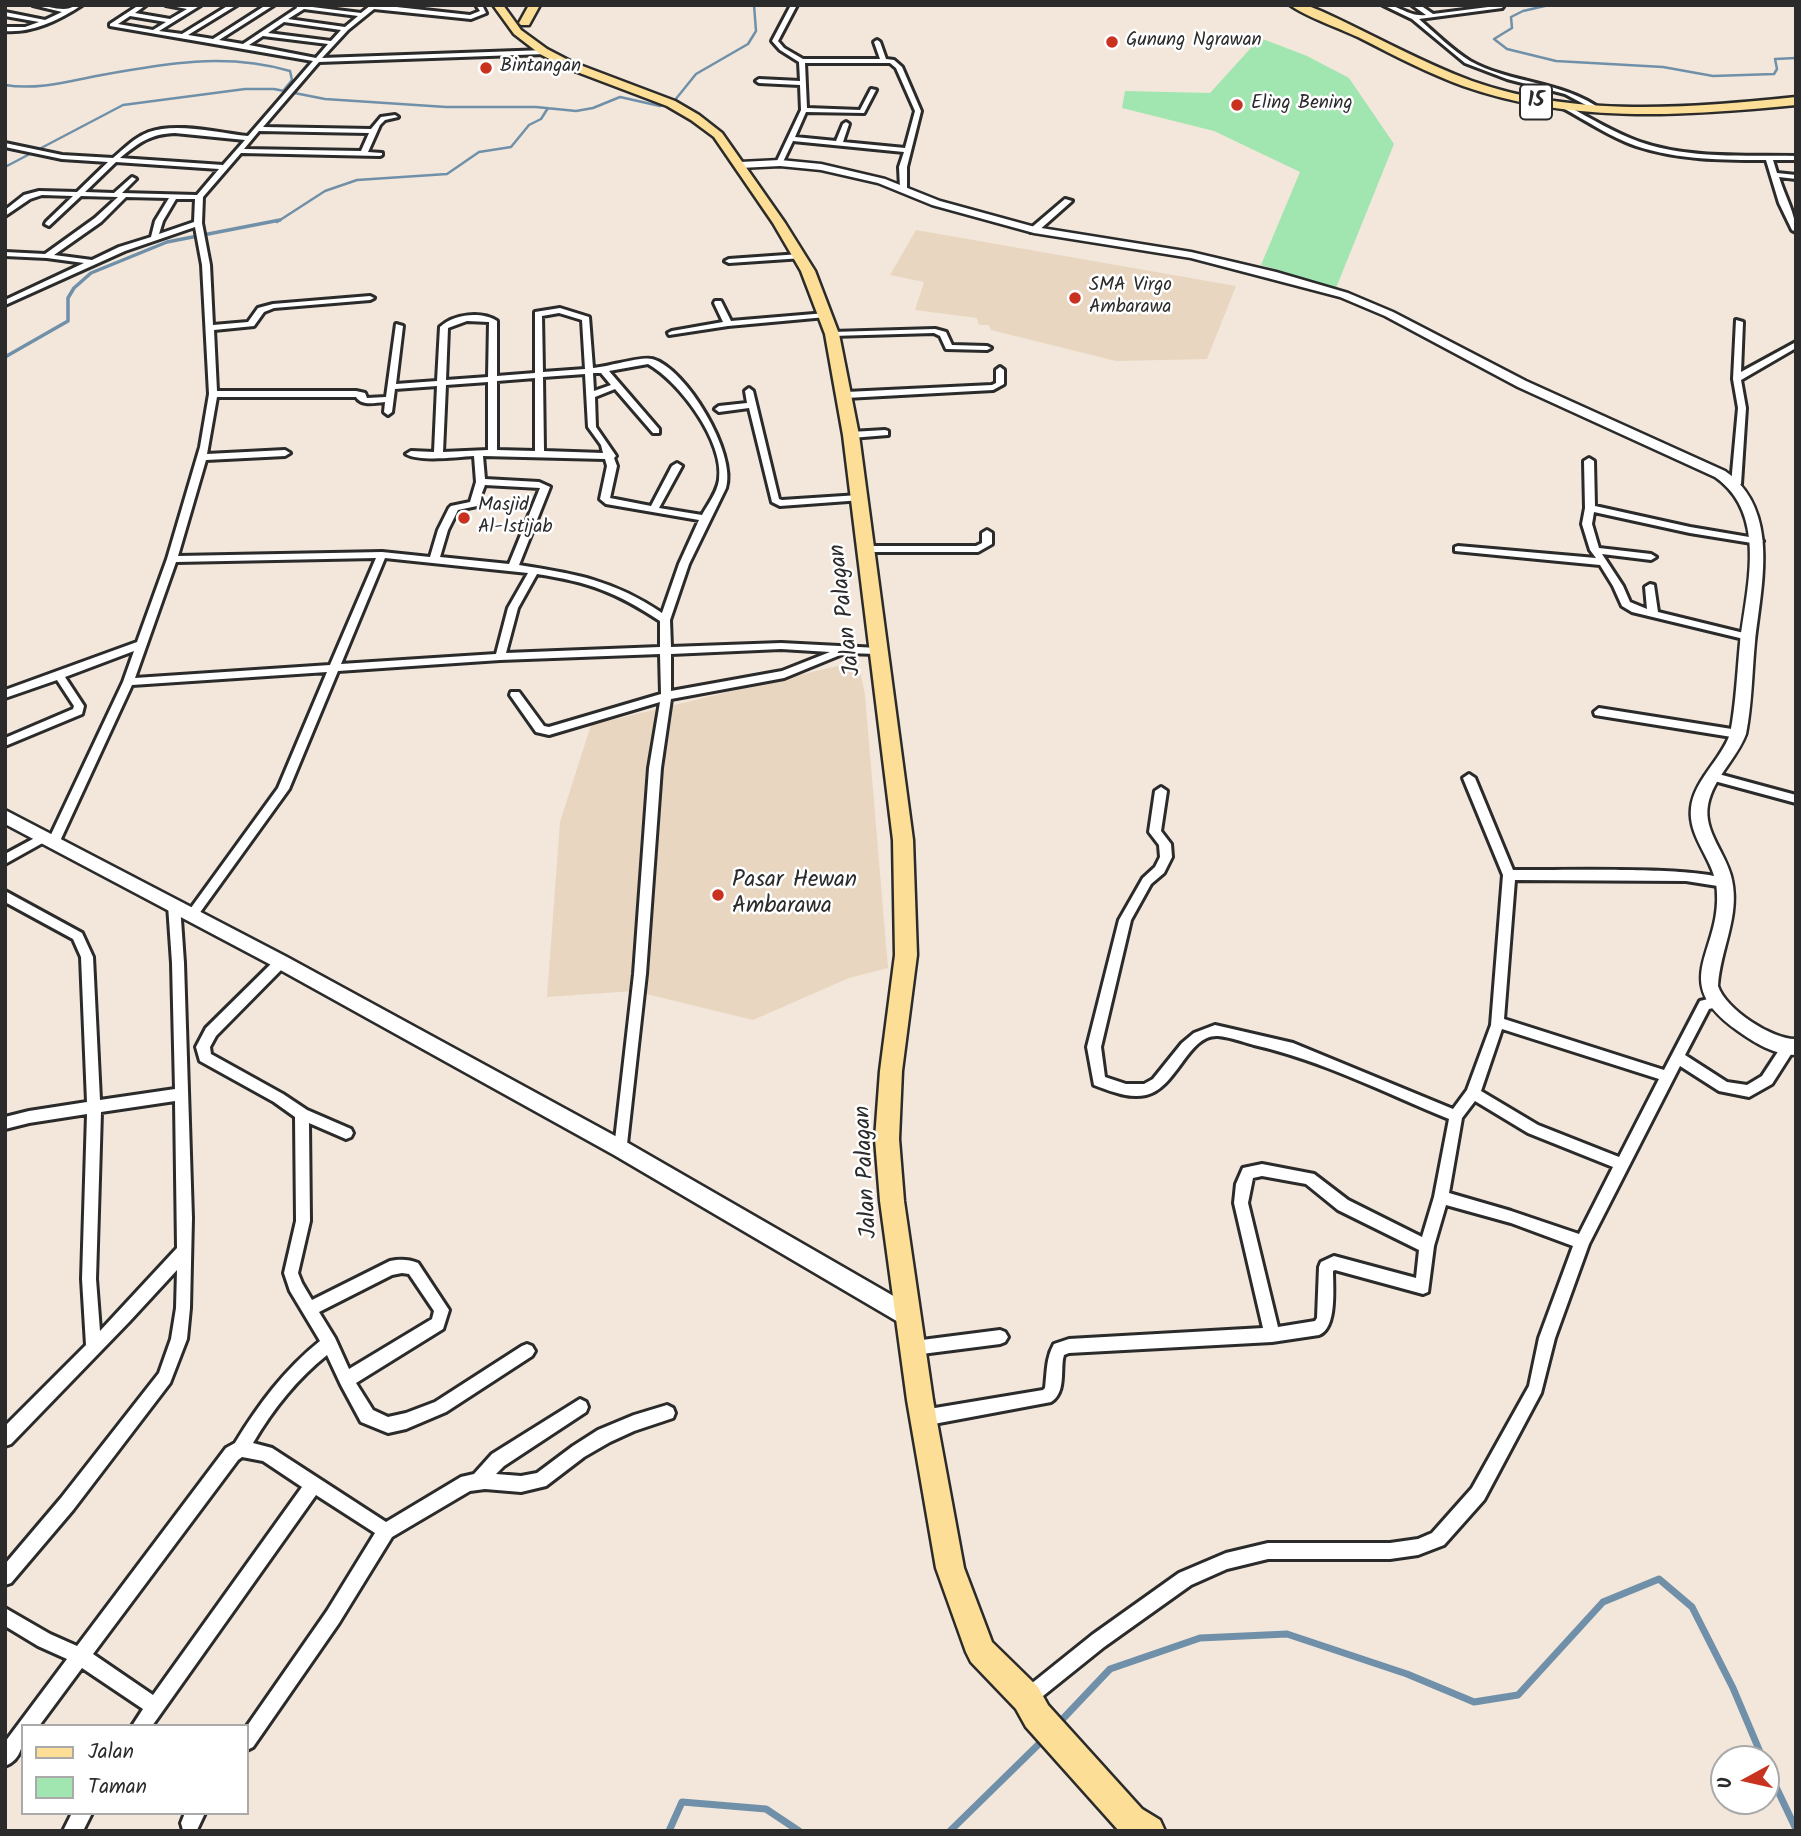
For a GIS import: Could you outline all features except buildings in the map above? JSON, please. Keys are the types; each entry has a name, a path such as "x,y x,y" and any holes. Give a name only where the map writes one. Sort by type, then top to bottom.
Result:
{"highway":[{"path":"525,23 536,5"},
{"name":"15","path":"1295,5 1469,83 1504,94 1566,107 1673,113 1796,101"}],"main road":[{"name":"Jalan Palagan","path":"498,5 522,35 545,52 584,71 680,107 718,135 800,256 826,315 846,395 906,887 906,955 891,1071 887,1139 892,1201 923,1418 950,1568 981,1652 1131,1820 1149,1831"},
{"name":"Jalan Palagan","path":"511,5 525,23 535,44"}],"street":[{"path":"5,8 11,5"},
{"path":"36,5 67,11"},
{"path":"5,29 27,30 79,5"},
{"path":"143,5 111,24 215,40 317,60 545,52"},
{"path":"169,5 196,7"},
{"path":"183,36 234,5"},
{"path":"215,40 271,5"},
{"path":"291,5 361,15"},
{"path":"5,860 49,839 128,682 172,559 202,457 213,394 206,265 198,222 199,197 332,43 374,6 471,17 484,12 479,5"},
{"path":"794,5 775,41 802,61 883,60 897,63 918,111 903,167 904,188"},
{"path":"1386,5 1414,18 1467,62 1509,78 1567,93 1584,104 1604,111"},
{"path":"1415,5 1433,16"},
{"path":"244,46 304,6"},
{"path":"1414,18 1502,6"},
{"path":"153,32 196,7"},
{"path":"129,14 172,20"},
{"path":"5,15 46,22"},
{"path":"283,20 345,29"},
{"path":"262,34 332,43"},
{"path":"877,42 883,60"},
{"path":"780,163 804,110 802,61"},
{"path":"759,81 803,83"},
{"path":"804,110 862,112 873,90"},
{"path":"1566,107 1584,104"},
{"path":"1566,107 1624,138 1657,149 1700,156 1796,158"},
{"path":"1586,117 1604,111"},
{"path":"363,154 383,118 395,117"},
{"path":"839,142 846,124"},
{"path":"258,129 374,131"},
{"path":"49,224 137,139 169,131 249,138"},
{"path":"793,139 907,150"},
{"path":"5,145 34,153 224,167"},
{"path":"239,151 380,154"},
{"path":"1769,158 1796,230"},
{"path":"740,165 780,163 821,167 904,188 936,203 1034,230 1191,255 1272,274 1344,295 1388,314 1485,366 1573,405 1736,484 1744,496 1758,541 1758,579 1748,637 1738,734 1731,753 1711,776 1702,794 1699,812 1702,830 1724,881 1725,904 1709,986 1716,1002 1730,1016 1767,1041 1792,1047 1767,1080 1749,1091 1724,1087 1679,1058"},
{"path":"1776,175 1796,177"},
{"path":"47,256 98,220 132,178"},
{"path":"5,214 33,194 82,192 199,197"},
{"path":"153,238 159,221 174,196"},
{"path":"1034,230 1068,201"},
{"path":"5,303 92,262 198,222"},
{"path":"5,254 92,262"},
{"path":"729,261 800,256"},
{"path":"209,328 251,324 261,310 274,306 370,298"},
{"path":"718,303 727,324"},
{"path":"540,454 538,314 555,310 573,313 586,319 592,427 611,456 612,466 605,499 608,502 705,517"},
{"path":"673,333 727,324 826,315"},
{"path":"438,455 443,331 446,324 476,318 493,321 492,453"},
{"path":"1736,484 1742,408 1737,379 1739,322"},
{"path":"388,412 399,326"},
{"path":"832,334 936,331 943,334 949,347 987,348"},
{"path":"1737,379 1752,367 1783,355 1796,344"},
{"path":"391,387 589,372 649,361 673,377 688,394 700,411 723,463 724,481 684,564 665,620 666,696 655,768 640,974 621,1149"},
{"path":"603,370 656,431"},
{"path":"846,395 993,387 1000,384 1000,370"},
{"path":"591,395 617,386"},
{"path":"749,391 772,491 780,503 859,498"},
{"path":"213,394 356,394 362,395 365,401 390,399"},
{"path":"719,409 752,405"},
{"path":"851,435 885,433"},
{"path":"589,455 593,441 600,438"},
{"path":"202,457 285,453"},
{"path":"434,561 443,530 454,508 472,505 481,482 478,453"},
{"path":"411,454 611,456"},
{"path":"1589,461 1590,508 1587,524 1595,550 1626,604 1653,614 1748,637"},
{"path":"654,509 677,466"},
{"path":"481,482 545,487 513,567"},
{"path":"1590,508 1690,530 1758,541"},
{"path":"866,549 978,549 987,544 987,533"},
{"path":"1458,549 1601,562"},
{"path":"1595,550 1651,556"},
{"path":"172,559 382,555 513,567 600,584 628,596 665,620"},
{"path":"192,915 283,789 382,555"},
{"path":"500,657 513,608 534,571"},
{"path":"1650,587 1653,614"},
{"path":"5,694 143,643"},
{"path":"128,682 500,657 781,646 878,651"},
{"path":"515,695 540,729 549,731 666,696 784,674 844,651"},
{"path":"5,742 78,711 79,706 59,675"},
{"path":"1599,712 1738,734"},
{"path":"1711,776 1796,799"},
{"path":"923,1418 1046,1397 1052,1393 1054,1385 1056,1354 1059,1349 1069,1346 1272,1335 1319,1328 1324,1320 1326,1266 1334,1263 1423,1287 1427,1246 1456,1116 1472,1093 1497,1025 1509,875 1469,778"},
{"path":"1161,791 1155,831 1165,845 1166,857 1160,870 1147,881 1125,920 1094,1046 1099,1081 1115,1088 1135,1091 1154,1086 1167,1076 1192,1041 1204,1032 1215,1030 1289,1047 1456,1116"},
{"path":"5,816 281,962 621,1149 908,1315"},
{"path":"1509,875 1686,876 1724,881"},
{"path":"5,897 78,936 84,945 91,1021 94,1109 89,1279 94,1348"},
{"path":"5,1577 67,1504 165,1378 179,1339 185,1250 174,905"},
{"path":"281,962 211,1032 204,1048 205,1057 242,1080 277,1095 302,1114 346,1133"},
{"path":"1032,1707 1098,1641 1185,1579 1226,1560 1268,1551 1390,1551 1418,1547 1438,1539 1478,1494 1536,1388 1547,1338 1582,1242 1705,1005 1716,1002"},
{"path":"1497,1025 1667,1076"},
{"path":"1472,1093 1534,1129 1623,1165"},
{"path":"5,1123 182,1094"},
{"path":"302,1114 303,1221 291,1273 295,1286 330,1343 346,1380 367,1416 388,1425 406,1422 440,1407 527,1351"},
{"path":"1272,1335 1241,1203 1243,1184 1248,1172 1262,1170 1309,1178 1343,1205 1427,1246"},
{"path":"1440,1197 1511,1217 1582,1242"},
{"path":"5,1438 185,1250"},
{"path":"309,1309 390,1268 402,1266 413,1268 442,1310 438,1324 346,1380"},
{"path":"914,1348 1000,1337"},
{"path":"29,1724 221,1465 241,1449 266,1405 297,1369 330,1343"},
{"path":"480,1479 498,1460 580,1407"},
{"path":"248,1740 333,1617 386,1531 467,1483 480,1479 512,1486 540,1480 584,1448 625,1424 667,1413"},
{"path":"241,1449 266,1454 386,1531"},
{"path":"142,1724 313,1486"},
{"path":"5,1616 44,1640 80,1656 154,1706"},
{"path":"5,1756 21,1735"},
{"path":"72,1831 82,1815"}],"shaded area":[{"name":"SMA Virgo Ambarawa","path":"916,230 1236,286 1207,359 1116,361 991,330 989,325 979,325 977,318 915,310 924,282 890,275"},
{"name":"Pasar Hewan Ambarawa","path":"858,661 865,695 888,968 849,978 753,1020 634,991 547,997 560,822 591,725"}],"green space":[{"path":"1260,38 1307,56 1349,78 1394,144 1336,288 1261,265 1300,172 1214,131 1122,108 1125,91 1210,93"}],"waterway":[{"path":"548,108 576,111 593,108 620,97 660,106 675,100 696,74 748,44 756,31 754,5"},
{"path":"1549,5 1523,11 1511,17 1512,28 1494,39 1507,49 1556,61 1663,67 1713,76 1774,74 1777,69 1775,59 1796,58"},
{"path":"5,85 40,86 145,67 217,61 265,65 290,71 292,80 283,91"},
{"path":"5,167 123,105 245,89 283,91"},
{"path":"283,91 325,99 446,107 548,108"},
{"path":"277,222 325,191 357,180 447,174 479,152 511,147 529,125 541,119 548,108"},
{"path":"5,357 68,321 68,298 74,288 91,273 167,242 280,220"},
{"path":"1057,1725 1110,1669 1200,1638 1287,1634 1407,1674 1474,1702 1518,1695 1603,1602 1659,1579 1692,1607 1733,1688 1757,1745"},
{"path":"950,1831 1043,1740"},
{"path":"1780,1795 1796,1829"},
{"path":"669,1831 682,1802 766,1809 799,1831"}],"place":[{"name":"Gunung Ngrawan","path":"1112,42"},
{"name":"Bintangan","path":"486,68"},
{"name":"Eling Bening","path":"1237,105"},
{"name":"SMA Virgo Ambarawa","path":"1075,298"},
{"name":"Masjid Al-Istijab","path":"464,518"},
{"name":"Pasar Hewan Ambarawa","path":"718,895"}]}
